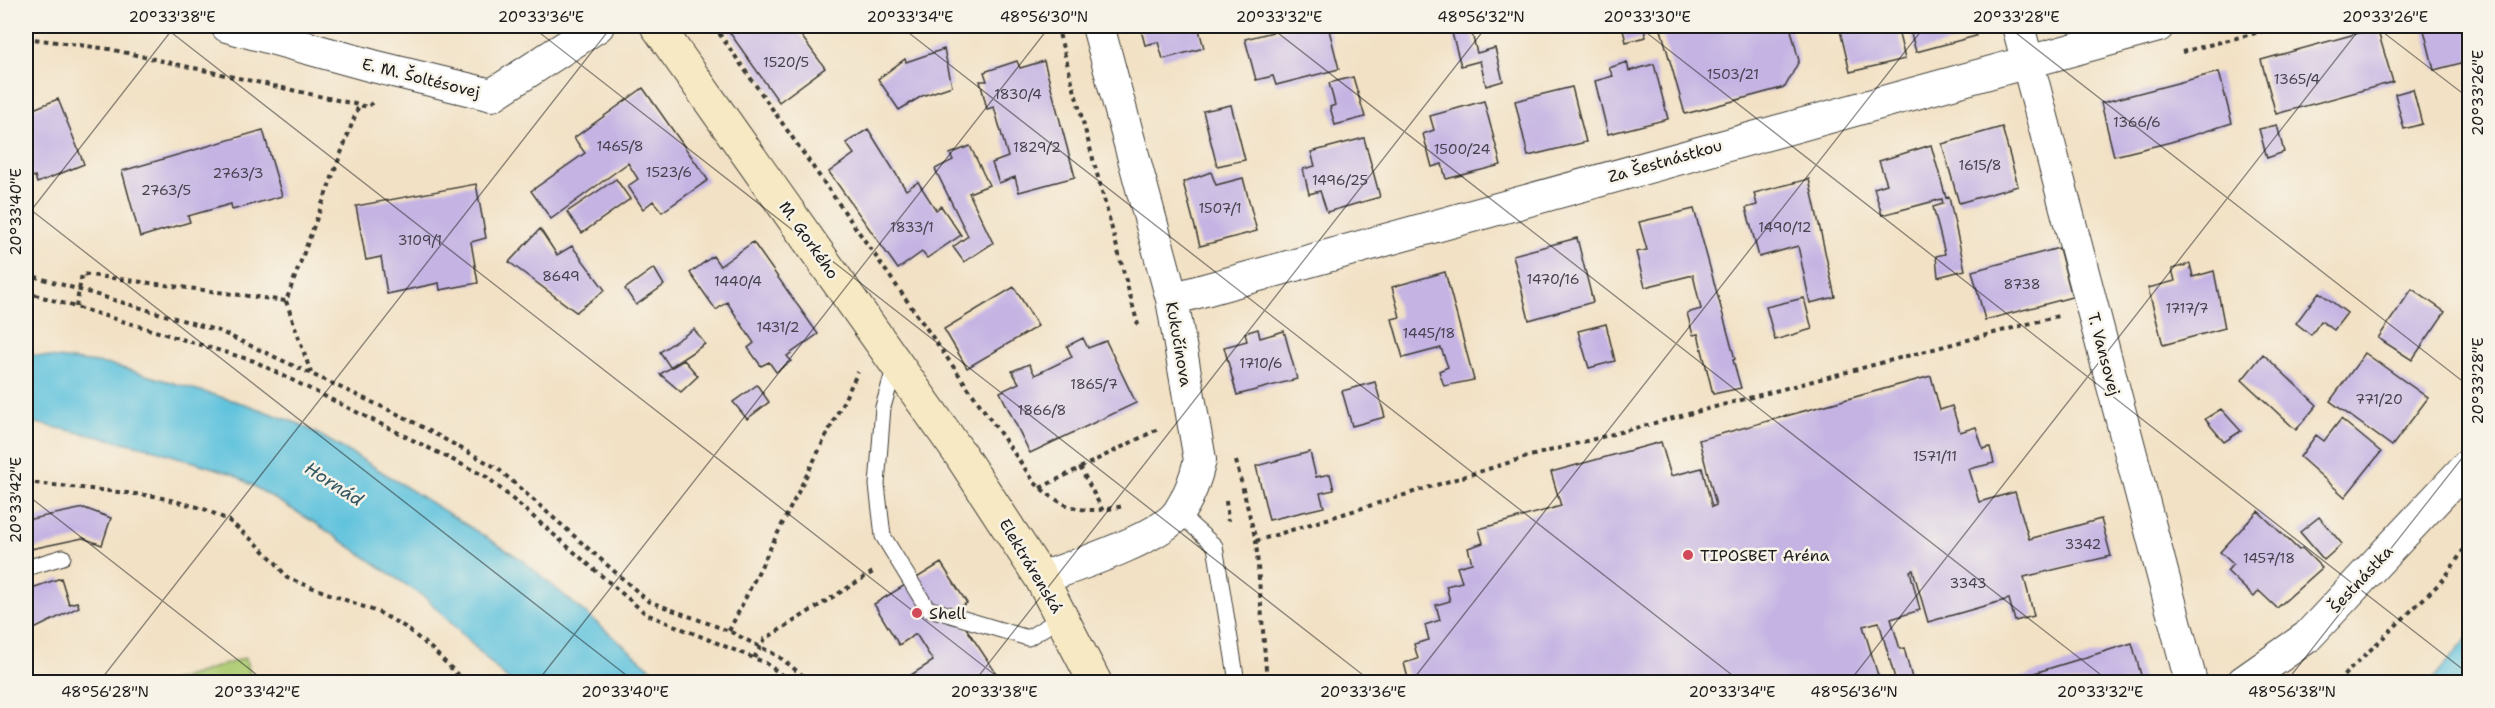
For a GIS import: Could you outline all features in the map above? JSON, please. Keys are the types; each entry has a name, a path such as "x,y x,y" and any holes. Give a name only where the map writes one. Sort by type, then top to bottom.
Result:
{"main road":[{"name":"M. Gorkého","path":"657,26 960,454"},
{"name":"Elektrárenská","path":"960,454 1041,578 1095,682"}],"street":[{"name":"E. M. Šoltésovej","path":"227,26 373,66 492,95 598,26"},
{"name":"Kukučínova","path":"1041,578 1109,554 1160,527 1178,513 1196,476 1200,460 1172,299 1098,26"},
{"name":"T. Vansovej","path":"2018,26 2191,682"},
{"name":"Za Šestnástkou","path":"1172,299 2158,26"},
{"name":"Šestnástka","path":"2243,682 2307,637 2469,463"}],"lane":[{"path":"896,363 883,407 877,485 883,536 927,608 1028,638 1062,617"},
{"path":"1178,513 1215,546 1237,682"},
{"path":"26,568 63,557"}],"path":[{"path":"714,26 1040,488 1055,500 1080,510 1103,511 1128,505"},
{"path":"1057,26 1139,326"},
{"path":"2171,55 2283,26"},
{"path":"311,374 286,301 358,105"},
{"path":"76,307 82,273 286,301"},
{"path":"26,274 219,330 406,418 497,468 648,601 729,631 778,656 811,682"},
{"path":"26,292 254,361 486,477 646,614 766,663 791,682"},
{"path":"1256,541 1530,456 2066,314"},
{"path":"729,631 859,372"},
{"path":"1040,488 1161,427"},
{"path":"1234,453 1256,541 1267,682"},
{"path":"1080,467 1103,511"},
{"path":"26,482 154,496 202,508 220,516 258,544 287,578 380,613 405,627 432,649 465,682"},
{"path":"2337,682 2444,579 2469,540"},
{"path":"754,658 765,639 896,558"}],"green space":[{"path":"245,658 253,682 170,682"}],"water":[{"name":"Hornád","path":"26,354 112,365 245,404 302,425 363,460 521,559 667,682 510,682 427,599 312,521 233,474 145,447 26,421"},
{"path":"2469,637 2469,682 2430,682"}],"building":[{"path":"725,26 794,26 825,68 779,102"},
{"path":"1140,26 1198,26 1204,48 1163,59 1158,42 1145,45"},
{"path":"1297,26 1328,26 1339,69 1276,85 1273,76 1256,80 1245,39"},
{"path":"1450,26 1470,26 1477,53 1495,48 1503,81 1486,86 1480,61 1461,66"},
{"path":"1622,26 1643,26 1646,37 1626,42"},
{"path":"1660,26 1790,26 1799,61 1785,87 1685,114"},
{"path":"1839,26 1897,26 1905,59 1850,72"},
{"path":"1909,26 1974,26 1976,36 1916,52"},
{"path":"2423,26 2469,26 2469,61 2434,70"},
{"path":"2377,28 2393,82 2276,114 2261,60"},
{"path":"944,49 952,86 922,96 899,110 878,79 905,59 906,62"},
{"path":"1017,61 1020,68 1044,61 1075,177 1019,192 1015,177 999,183 992,163 1008,157 994,107 987,109 980,81 987,81 984,72"},
{"path":"1627,62 1629,71 1654,64 1668,119 1608,134 1595,81 1613,76 1609,68"},
{"path":"2219,72 2232,123 2171,142 2114,156 2101,103"},
{"path":"1353,77 1365,117 1335,125 1330,107 1335,105 1329,83"},
{"path":"1572,87 1586,142 1528,156 1515,101"},
{"path":"643,88 708,180 662,212 653,201 643,209 628,186 638,179 628,163 551,219 531,191 585,153 574,138"},
{"path":"2413,89 2422,124 2404,129 2395,94"},
{"path":"58,99 84,164 37,183 35,176 26,179 26,112"},
{"path":"1484,101 1501,165 1446,179 1442,164 1432,167 1423,134 1434,130 1430,116"},
{"path":"1231,105 1245,160 1217,166 1203,111"},
{"path":"2277,125 2284,152 2267,158 2259,129"},
{"path":"2002,127 2018,186 1959,203 1942,144"},
{"path":"868,129 906,190 918,182 936,210 941,206 961,235 927,258 922,252 898,269 829,172 854,154 846,143"},
{"path":"263,130 282,196 232,210 231,204 188,216 190,222 140,237 122,171"},
{"path":"1364,138 1380,197 1327,212 1320,191 1309,194 1303,169 1315,166 1311,152"},
{"path":"1931,145 1946,198 1949,197 1965,270 1938,277 1936,256 1945,254 1933,207 1943,204 1942,199 1882,215 1874,188 1887,184 1879,161"},
{"path":"970,146 989,185 969,193 993,243 964,262 953,247 968,236 935,169 953,160 950,154"},
{"path":"1211,172 1216,185 1243,178 1257,231 1200,246 1183,182"},
{"path":"616,179 630,199 582,233 567,212"},
{"path":"1809,179 1835,297 1810,303 1798,246 1759,257 1746,208 1757,205 1754,193"},
{"path":"476,184 486,238 471,242 478,283 440,290 439,283 387,294 381,257 366,260 356,206"},
{"path":"1694,209 1741,388 1713,394 1698,334 1693,335 1687,313 1701,309 1693,275 1645,287 1636,252 1647,250 1639,222"},
{"path":"540,229 557,255 572,246 605,290 576,312 509,262"},
{"path":"1577,238 1593,302 1529,320 1513,255"},
{"path":"753,242 818,334 787,356 791,361 776,372 769,362 761,366 748,348 754,343 727,302 716,310 690,273 713,256 720,266"},
{"path":"2059,248 2072,297 1985,320 1972,271"},
{"path":"2190,264 2193,277 2214,271 2225,328 2163,345 2148,288 2175,281 2172,269"},
{"path":"654,268 664,285 636,305 625,289"},
{"path":"1445,272 1474,380 1444,386 1439,371 1448,367 1441,348 1403,358 1392,319 1400,317 1392,287"},
{"path":"1014,287 1038,326 967,368 944,329"},
{"path":"2412,289 2445,312 2412,360 2378,338"},
{"path":"2319,292 2347,313 2334,330 2321,321 2311,335 2296,323"},
{"path":"1804,298 1812,329 1775,340 1766,307"},
{"path":"1606,324 1615,361 1589,368 1578,331"},
{"path":"694,329 705,344 670,367 660,352"},
{"path":"1258,329 1260,338 1284,331 1297,379 1237,395 1224,347 1247,341 1245,333"},
{"path":"1083,338 1088,348 1106,341 1136,403 1030,453 1000,392 1019,383 1012,371 1029,364 1035,375 1072,357 1067,346"},
{"path":"2365,353 2428,398 2392,446 2330,401"},
{"path":"2263,354 2317,405 2296,430 2242,380"},
{"path":"684,360 698,376 681,392 660,374"},
{"name":"TIPOSBET Aréna","path":"1931,376 1940,410 1952,406 1960,432 1976,427 1983,449 1990,447 1994,463 1969,469 1979,502 2015,492 2029,539 2101,519 2111,556 2024,577 2034,616 2015,621 2009,599 1928,622 1913,570 1910,571 1920,610 1891,619 1900,649 1904,648 1913,682 1896,682 1879,622 1863,626 1880,682 1409,682 1404,663 1418,659 1414,644 1429,640 1425,625 1440,620 1436,605 1450,601 1446,586 1462,582 1457,567 1472,563 1468,548 1483,543 1479,529 1561,506 1551,472 1661,442 1671,476 1702,468 1712,507 1716,505 1699,440"},
{"path":"1375,382 1385,417 1352,426 1342,391"},
{"path":"757,385 769,402 747,419 733,402"},
{"path":"2221,409 2241,431 2224,442 2205,419"},
{"path":"2341,419 2381,452 2345,497 2300,457 2316,435 2324,441"},
{"path":"1310,452 1316,477 1330,474 1334,490 1320,493 1324,507 1269,520 1256,466"},
{"path":"84,508 111,518 102,545 83,538 26,550 26,520"},
{"path":"2258,511 2299,550 2302,548 2322,568 2277,608 2259,591 2254,597 2227,571 2233,564 2220,552"},
{"path":"2319,517 2342,544 2324,560 2300,532"},
{"path":"941,563 967,603 954,610 1002,682 916,682 911,675 933,661 916,634 899,645 874,604"},
{"path":"61,578 69,604 77,602 79,607 26,633 26,590"},
{"path":"2132,643 2143,682 2005,682"}],"place":[{"name":"TIPOSBET Aréna","path":"1688,555"},
{"name":"Shell","path":"917,613"}]}
